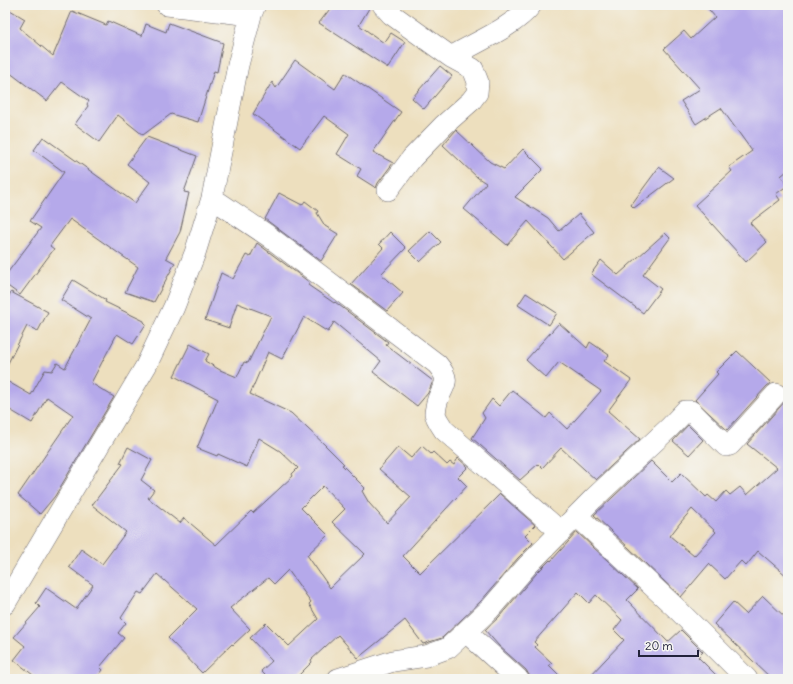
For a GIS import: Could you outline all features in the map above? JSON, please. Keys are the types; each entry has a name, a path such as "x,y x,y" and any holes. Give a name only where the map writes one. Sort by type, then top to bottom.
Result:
{"street":[{"path":"5,604 146,366 176,300 195,253 212,198 238,65 253,10 167,5"},
{"path":"383,5 391,14 451,56 473,69 478,82 477,93 412,158 388,190"},
{"path":"451,56 506,26 527,11 532,5"},
{"path":"212,198 267,236 437,364 444,373 445,387 437,399 435,412 444,430 561,532"},
{"path":"338,679 393,660 426,656 448,648 490,609 527,566 577,516 685,411 691,411 726,446 730,445 776,394"},
{"path":"577,516 675,607 747,679"},
{"path":"466,632 518,679"}],"building":[{"path":"333,5 371,5 359,25 384,43 391,33 405,42 388,68 319,23"},
{"path":"705,5 788,5 788,170 781,176 788,185 776,194 780,200 750,223 767,242 746,262 695,205 732,171 729,167 752,151 721,108 696,124 681,101 700,89 664,49 684,31 691,39 715,17"},
{"path":"5,7 25,19 20,28 53,56 72,11 106,25 108,21 142,36 146,24 166,32 169,23 223,43 217,72 214,71 198,122 171,114 143,135 118,115 99,142 75,124 88,106 87,104 89,101 62,82 47,101 5,69"},
{"path":"295,60 335,89 345,73 401,112 373,152 393,163 376,188 357,176 361,169 337,154 349,134 324,116 300,148 253,114 272,82 276,88"},
{"path":"440,66 452,76 424,109 412,98"},
{"path":"456,130 490,162 504,169 523,149 543,169 515,197 548,218 559,231 579,214 594,232 563,259 528,221 507,245 464,209 486,183 478,178 443,145"},
{"path":"43,137 135,203 150,182 127,164 147,137 197,156 184,192 189,193 180,232 166,258 175,263 154,302 125,292 138,267 70,219 50,246 54,249 20,295 5,284 5,276 41,228 30,221 64,172 34,150"},
{"path":"659,167 674,178 634,208 631,205"},
{"path":"279,193 302,205 305,201 318,211 317,213 325,226 338,234 321,261 265,219"},
{"path":"430,231 441,242 420,262 409,251"},
{"path":"390,232 406,248 381,274 403,293 387,311 351,284 383,248 379,244"},
{"path":"665,233 670,238 643,275 661,289 643,313 591,274 601,260 618,275"},
{"path":"257,243 309,282 308,285 334,303 335,302 388,342 386,345 433,381 428,393 417,406 373,372 381,361 334,322 328,332 304,317 282,359 268,352 250,394 291,413 324,444 365,488 362,491 369,503 387,523 411,497 379,469 398,447 411,458 422,446 431,454 433,452 447,465 450,462 454,465 458,458 468,467 458,477 467,486 403,556 420,573 500,494 535,525 525,535 533,543 481,601 442,638 423,644 405,620 358,658 338,635 311,660 312,662 295,679 269,679 261,671 272,661 250,638 266,623 289,646 318,619 309,604 311,602 288,570 274,584 268,578 230,608 250,629 202,673 168,638 197,609 157,574 142,594 138,592 121,618 126,623 118,633 124,638 100,667 103,670 96,679 38,679 14,660 25,646 14,637 40,607 36,603 46,588 76,609 93,585 69,567 81,549 102,564 126,532 92,505 123,464 120,463 128,447 152,460 141,480 154,490 148,498 180,523 184,518 216,545 251,511 253,513 293,476 292,474 298,468 280,451 259,438 247,467 218,454 217,456 197,448 218,399 174,376 190,344 209,354 205,361 220,370 237,377 244,362 248,363 271,316 237,303 229,328 205,320 221,273 233,279 246,255 250,257","holes":["323,486 345,509 332,522 365,554 330,588 307,555 328,535 301,508"]},
{"path":"73,280 106,300 105,302 144,321 146,324 133,344 117,334 91,383 114,397 55,496 40,514 18,495 73,415 47,397 32,423 5,407 5,380 31,395 45,370 52,371 57,363 65,368 91,319 61,300"},
{"path":"11,292 48,312 38,331 27,326 5,369 5,303"},
{"path":"526,293 557,313 549,325 518,305"},
{"path":"559,323 587,348 590,342 609,355 604,361 631,380 608,411 640,439 596,480 561,448 542,468 538,464 520,480 472,438 485,418 482,413 492,399 499,406 512,390 546,418 550,413 567,429 601,391 559,362 546,378 526,360"},
{"path":"737,351 771,383 727,430 695,400 718,374 716,372"},
{"path":"787,399 788,577 758,551 746,566 741,561 725,579 709,564 681,597 594,515 651,461 672,482 681,473 706,497 708,495 716,502 726,491 730,495 740,487 747,495 777,468 747,444","holes":["692,509 716,532 694,556 670,536"]},
{"path":"688,425 703,440 689,455 673,441"},
{"path":"577,532 638,589 627,600 668,642 681,630 703,652 698,657 720,679 587,679 624,640 614,630 622,620 596,595 589,603 578,592 534,642 537,645 535,647 552,663 549,665 563,679 530,679 526,670 499,646 485,630 499,617 536,574 550,560 551,561"},
{"path":"763,596 788,620 788,679 772,679 714,624 733,602 746,614"}]}
